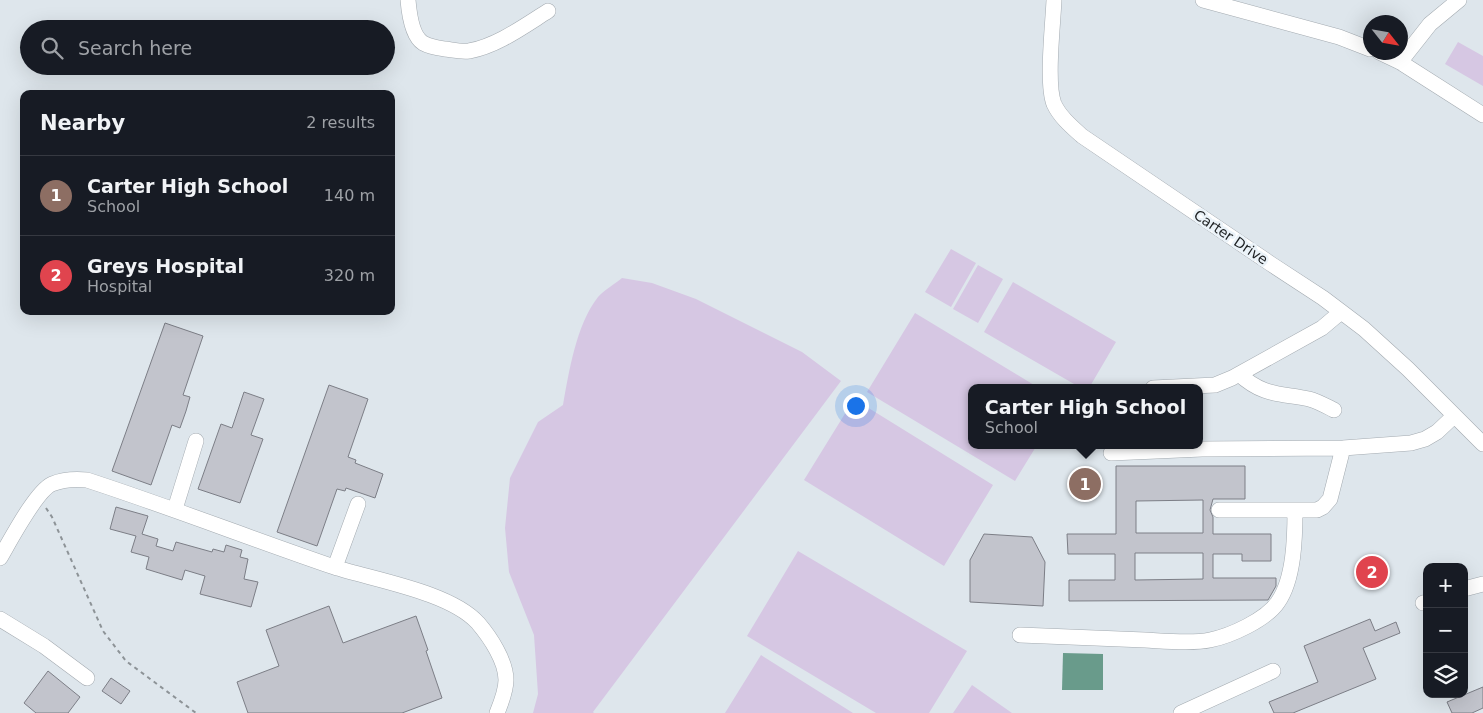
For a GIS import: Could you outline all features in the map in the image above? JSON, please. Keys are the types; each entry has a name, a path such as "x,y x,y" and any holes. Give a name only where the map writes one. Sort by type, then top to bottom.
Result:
{"street":[{"path":"408,0 412,21 419,39 424,44 432,47 454,50 467,51 489,45 548,11"},
{"name":"Carter Drive","path":"1054,0 1050,84 1054,103 1060,114 1073,129 1323,298 1364,329 1408,369 1483,444"},
{"path":"1203,0 1340,37 1363,46"},
{"path":"1400,62 1430,24 1459,0"},
{"path":"1396,60 1483,115"},
{"path":"1203,386 1215,385 1239,374 1322,328 1341,312"},
{"path":"1239,374 1260,390 1311,400 1334,410"},
{"path":"1203,449 1343,448 1411,443 1425,439 1437,432 1454,416"},
{"path":"175,509 196,441"},
{"path":"1219,510 1317,510 1327,504 1330,498 1343,448"},
{"path":"1111,453 1202,449"},
{"path":"0,558 38,496 51,485 74,479 88,480 175,509 335,567 438,598 459,609 477,622 501,660 506,680 497,713"},
{"path":"335,567 358,504"},
{"path":"1020,635 1209,641 1229,634 1272,611 1285,590 1294,547 1295,510"},
{"path":"1468,588 1483,584"},
{"path":"0,619 44,646 87,678"},
{"path":"1181,713 1273,671"}],"path":[{"path":"38,496 52,516 104,631 126,661 196,713"}],"shaded area":[{"path":"1458,42 1483,56 1483,86 1445,64"},
{"path":"951,249 976,263 951,307 925,292"},
{"path":"978,265 1003,279 978,323 953,309"},
{"path":"622,278 652,283 696,299 802,352 841,381 594,713 533,713 538,694 534,635 509,572 505,528 510,478 538,422 563,405 574,349 590,308 600,294"},
{"path":"1013,282 1116,342 1091,384 1074,384 984,332"},
{"path":"915,313 1032,384 968,384 968,449 1035,449 1015,481 867,392"},
{"path":"854,399 993,485 944,566 804,480"},
{"path":"798,551 967,651 929,713 876,713 747,636"},
{"path":"1063,653 1103,654 1103,690 1062,690"},
{"path":"761,655 853,713 725,713"},
{"path":"972,685 1012,713 953,713"}],"building":[{"path":"165,323 203,336 183,395 190,397 186,411 180,428 172,425 151,485 112,471"},
{"path":"329,385 368,399 348,457 356,460 355,463 383,474 375,498 346,488 345,491 337,489 317,546 277,532"},
{"path":"244,392 264,399 251,435 263,439 240,503 198,489 221,424 232,428"},
{"path":"1116,466 1245,466 1245,499 1213,499 1210,510 1213,517 1213,534 1271,534 1271,561 1242,561 1242,554 1213,554 1213,578 1276,578 1276,586 1268,600 1069,601 1069,580 1115,580 1115,554 1068,554 1067,534 1116,534","holes":["1203,500 1203,533 1136,533 1136,501","1135,553 1203,553 1203,579 1135,580"]},
{"path":"116,507 148,516 142,534 158,539 156,546 173,551 176,542 212,552 213,549 224,552 226,545 242,550 240,557 248,559 244,579 258,582 251,607 200,594 205,576 185,570 182,580 146,569 149,557 131,552 136,536 110,529"},
{"path":"984,534 1032,537 1045,562 1043,606 970,602 970,560"},
{"path":"329,606 343,643 416,616 442,698 402,713 248,713 237,682 279,666 266,630"},
{"path":"1370,619 1375,631 1396,622 1400,633 1363,648 1376,679 1293,713 1274,713 1269,702 1318,682 1304,646"},
{"path":"48,671 80,697 68,713 36,713 24,703"},
{"path":"111,678 130,691 121,704 102,691"},
{"path":"1483,687 1483,708 1472,713 1452,713 1447,702 1457,698 1468,698 1468,693"}],"place":[{"name":"Carter High School","path":"1085,484"},
{"name":"Greys Hospital","path":"1372,572"}]}
